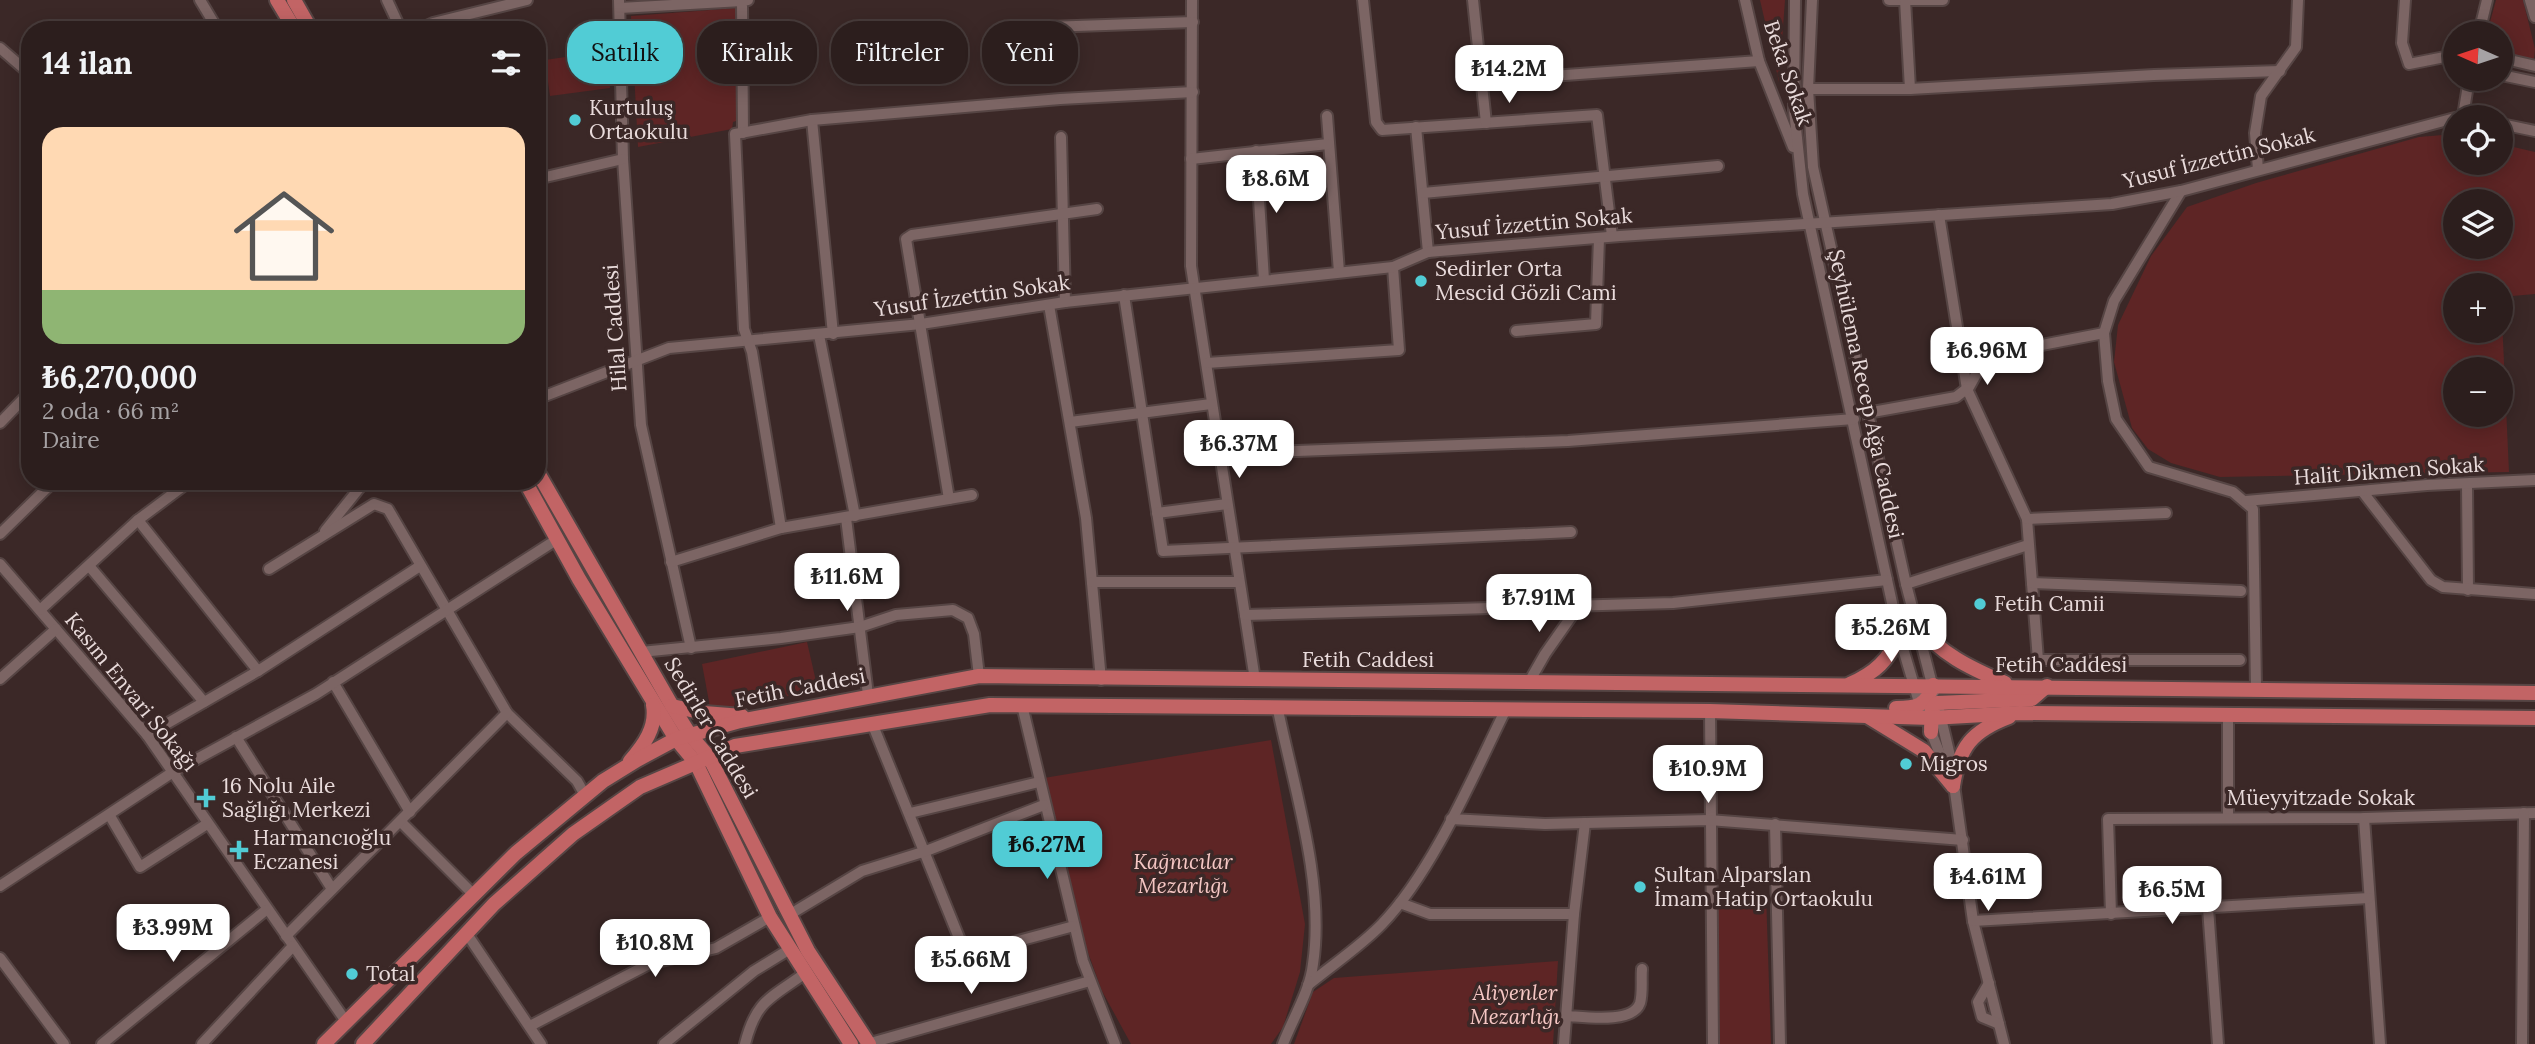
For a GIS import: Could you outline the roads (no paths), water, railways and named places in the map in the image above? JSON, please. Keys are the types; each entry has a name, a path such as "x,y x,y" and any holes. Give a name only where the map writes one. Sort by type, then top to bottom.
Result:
{"main road":[{"path":"277,0 290,21"},
{"path":"294,0 307,21"},
{"name":"Sedirler Caddesi","path":"546,487 690,735 808,951 868,1044"},
{"name":"Sedirler Caddesi","path":"530,490 556,540 676,740 703,760 770,917 851,1044"},
{"path":"1916,623 1931,643 1952,659 2013,686"},
{"path":"1847,685 1881,666 1892,652 1899,635"},
{"name":"Fetih Caddesi","path":"324,1044 345,1020 516,853 622,769 676,740 757,717 979,676 1101,680 2047,686 2535,693"},
{"path":"1931,715 1927,701 1933,685"},
{"path":"1811,713 1837,709 1931,715 2032,699 2047,686"},
{"path":"622,769 650,734 655,714 652,700"},
{"path":"363,1044 425,975 495,904 573,834 640,788 735,746 990,705 1278,710 1710,711 1866,716 2020,713 2535,718"},
{"path":"673,706 704,713 757,717"},
{"path":"1953,786 1956,764 1964,747 1979,732 2020,713"},
{"path":"1866,716 1924,751 1953,786"},
{"path":"409,958 425,975"}],"street":[{"path":"200,0 213,21"},
{"path":"387,0 397,21"},
{"path":"441,21 527,0"},
{"path":"619,4 748,0"},
{"path":"1192,0 1193,287 1255,680"},
{"path":"1363,0 1376,121 1382,130 1597,116 1612,236"},
{"path":"1473,0 1486,123"},
{"name":"Beka Sokak","path":"1745,0 1759,61 1797,158"},
{"name":"Şeyhülema Recep Ağa Caddesi","path":"1796,0 1793,65 1797,158 1810,226 1899,635 1913,685 1931,715 1953,786 1973,921 2004,1044"},
{"name":"Şeyhülema Recep Ağa Caddesi","path":"1812,0 1808,89 1814,167 1906,584 1933,685"},
{"path":"1889,0 1942,0"},
{"path":"1905,0 1910,89"},
{"path":"2258,169 2255,133 2261,96 2296,47 2298,0"},
{"path":"2405,0 2402,43 2409,64 2443,57"},
{"path":"2482,21 2487,0"},
{"path":"2530,0 2535,17"},
{"path":"742,1 743,133"},
{"name":"Hilal Caddesi","path":"619,4 623,159 641,425 691,648"},
{"path":"1078,26 1193,22"},
{"path":"0,48 21,66"},
{"path":"1482,81 1759,61"},
{"path":"2513,61 2535,66"},
{"path":"1808,89 1910,89 2154,75 2280,71"},
{"path":"2513,77 2535,82"},
{"path":"781,528 752,352 744,329 735,135 812,120 1060,99 1193,92"},
{"path":"1327,116 1339,272"},
{"path":"812,120 832,334"},
{"name":"Yusuf İzzettin Sokak","path":"546,395 669,348 832,334 921,324 1065,302 1392,267 1428,252 1612,236 1810,226 2112,204 2181,191 2443,122"},
{"path":"2513,126 2535,131"},
{"path":"1416,127 1428,252"},
{"path":"1061,137 1065,302"},
{"path":"1191,159 1328,144"},
{"path":"1256,152 1264,280"},
{"path":"546,177 623,159"},
{"path":"1423,193 1718,166"},
{"path":"2181,191 2114,301 2104,333 2108,381 2116,419 2149,467 2233,492 2253,509 2256,688"},
{"path":"949,499 906,239 912,235 1097,209"},
{"path":"1939,215 1968,389 2026,519 2038,660 2240,660"},
{"path":"1516,331 1596,324 1600,238"},
{"path":"1207,363 1399,351 1392,267"},
{"path":"1124,295 1163,551 1571,532"},
{"path":"1049,305 1086,518 1101,680"},
{"path":"1867,413 1956,397 1968,389 1979,369 2000,353 2104,333"},
{"path":"819,335 850,517 868,695"},
{"path":"0,422 21,400"},
{"path":"1070,422 1211,404"},
{"path":"1219,454 1568,441 1853,419"},
{"name":"Halit Dikmen Sokak","path":"2246,501 2535,480"},
{"path":"2467,484 2468,590"},
{"path":"0,534 45,490"},
{"path":"40,610 90,567 138,520 178,490"},
{"path":"319,538 358,490"},
{"path":"2362,491 2431,580 2443,587 2535,594"},
{"path":"671,562 781,528 972,495"},
{"path":"269,569 374,504 388,509 507,713 577,781 586,797"},
{"path":"1157,513 1227,504"},
{"path":"2026,519 2166,513"},
{"path":"138,520 258,671"},
{"path":"0,886 173,772 334,682 556,540"},
{"path":"1906,584 2028,545"},
{"path":"147,735 258,671 420,566"},
{"path":"90,567 204,702"},
{"name":"Kasım Envari Sokağı","path":"1,568 147,735 266,910 345,1020"},
{"path":"1245,615 1673,603 1887,580"},
{"path":"1092,582 1239,582"},
{"path":"2032,583 2241,591"},
{"path":"1529,682 1580,604"},
{"path":"642,652 860,627 896,615 953,610 968,618 974,634 979,676"},
{"path":"0,679 56,629"},
{"path":"334,682 411,812"},
{"path":"1022,705 1074,926 1090,981 1115,1044"},
{"path":"1278,710 1311,872 1315,933 1313,965 1308,985 1283,1044"},
{"path":"1308,985 1381,925 1401,903 1451,819 1505,711"},
{"path":"1710,711 1713,1044"},
{"path":"202,1044 332,889 507,713"},
{"name":"Şeyhülema Recep Ağa Caddesi","path":"1931,715 1953,786"},
{"path":"2228,717 2228,818"},
{"path":"872,723 966,955"},
{"path":"236,737 332,889"},
{"path":"910,813 1039,782"},
{"path":"789,915 862,871 926,851 1044,805"},
{"path":"2522,1044 2529,813"},
{"name":"Müeyyitzade Sokak","path":"2111,914 2108,819 2364,818 2529,813"},
{"path":"110,816 140,867 207,824"},
{"path":"2364,818 2379,1044"},
{"path":"1451,819 1585,823 1709,820 1963,840"},
{"path":"401,822 473,894"},
{"path":"1564,1044 1574,914 1585,823"},
{"path":"1775,824 1780,1044"},
{"path":"1973,921 2370,898"},
{"path":"1401,903 1430,914 1574,914"},
{"path":"2208,908 2218,1044"},
{"path":"102,1044 266,910"},
{"path":"530,1026 649,964 716,947 770,917"},
{"path":"939,966 966,955 1074,926"},
{"path":"467,934 541,1044"},
{"path":"664,1044 754,971 790,949"},
{"path":"0,958 64,1044"},
{"path":"1567,1016 1623,1017 1635,1011 1640,1004 1642,969"},
{"path":"745,1044 751,1018 758,1006 804,974"},
{"path":"868,1044 1090,981"},
{"path":"2523,998 2535,997"}],"place":[{"name":"Kurtuluş Ortaokulu","path":"575,120"},
{"name":"Sedirler Orta Mescid Gözli Cami","path":"1421,281"},
{"name":"Fetih Camii","path":"1980,604"},
{"name":"Migros","path":"1906,764"},
{"name":"16 Nolu Aile Sağlığı Merkezi","path":"206,798"},
{"name":"Harmancıoğlu Eczanesi","path":"239,850"},
{"name":"Sultan Alparslan İmam Hatip Ortaokulu","path":"1640,887"},
{"name":"Total","path":"352,974"}],"park label":[{"name":"Kağnıcılar Mezarlığı","path":"1183,874"},
{"name":"Aliyenler Mezarlığı","path":"1515,1005"}]}
